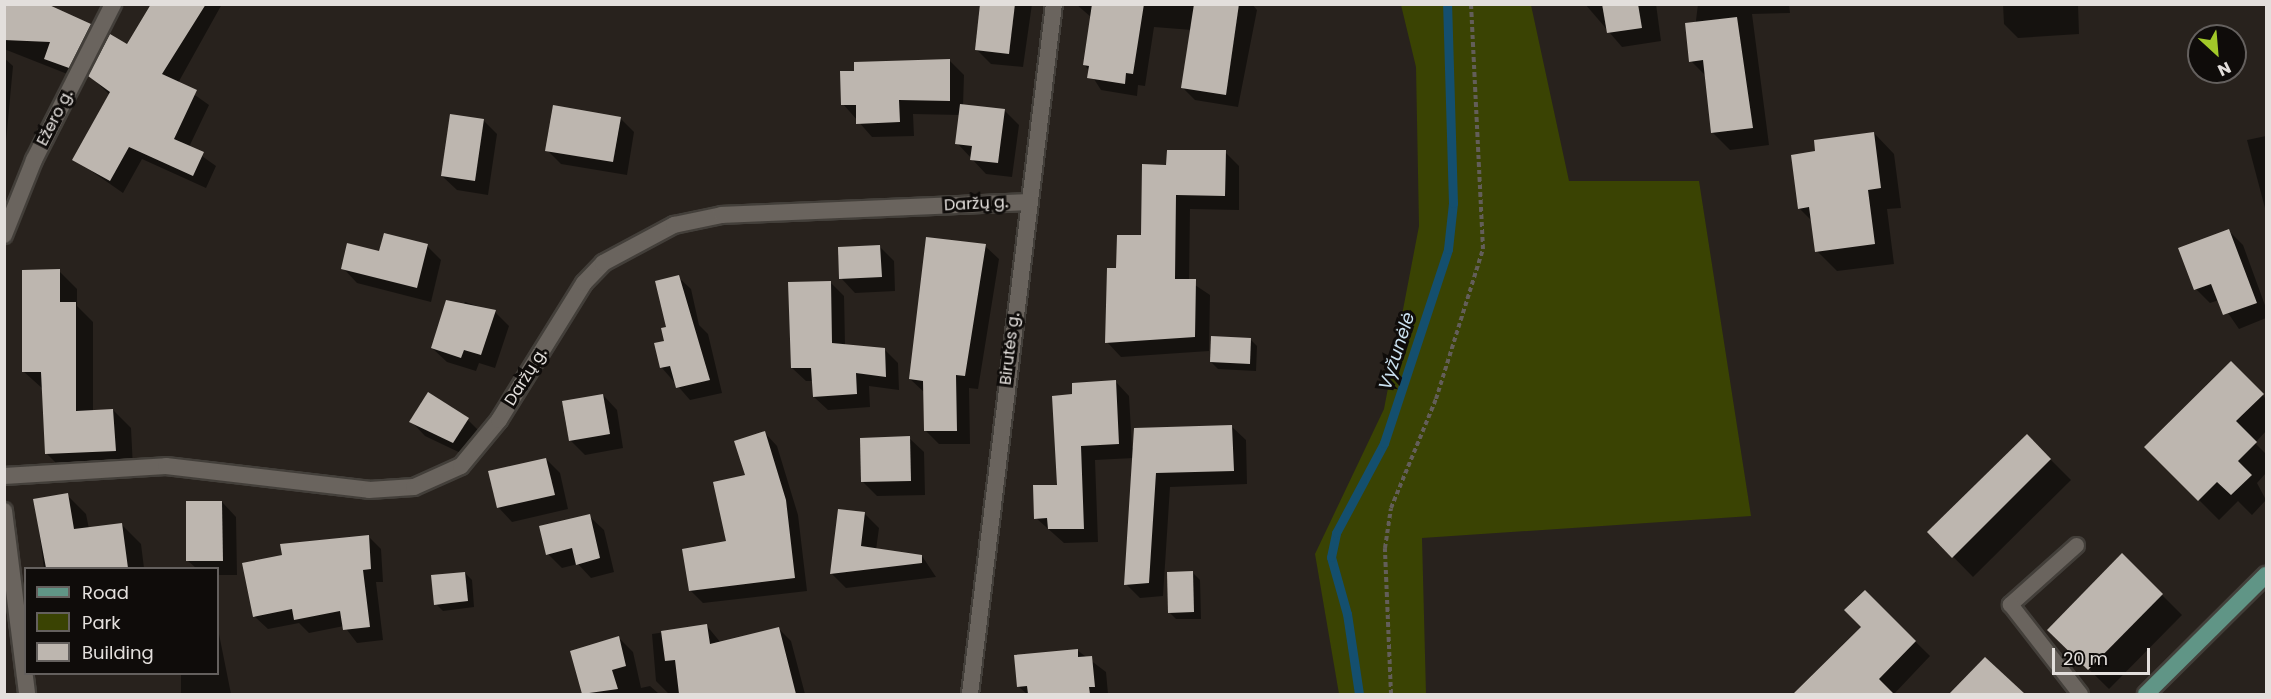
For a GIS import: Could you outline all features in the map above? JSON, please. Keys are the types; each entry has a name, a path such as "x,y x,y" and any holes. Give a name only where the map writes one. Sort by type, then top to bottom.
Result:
{"main road":[{"path":"2146,694 2266,574"}],"street":[{"name":"Ežero g.","path":"4,235 34,160 113,4"},
{"name":"Birutės g.","path":"970,694 1028,202 1054,4"},
{"name":"Daržų g.","path":"4,477 166,466 369,490 414,487 461,466 499,420 584,283 603,263 674,225 722,215 1028,202"},
{"path":"4,511 24,670"},
{"path":"25,675 27,694"}],"lane":[{"path":"2076,545 2010,604 2080,694"}],"path":[{"path":"1391,694 1385,548 1391,508 1436,399 1483,249 1471,4"}],"green space":[{"path":"1401,5 1531,5 1569,181 1699,181 1751,516 1422,538 1426,694 1339,694 1315,554 1384,409 1419,226 1416,67"}],"building":[{"path":"4,4 47,4 91,24 69,68 44,59 50,42 4,40"},
{"path":"151,4 206,4 162,74 197,90 174,139 204,152 193,176 129,147 110,181 72,160 110,92 88,76 110,34 127,44"},
{"path":"980,4 1015,4 1009,54 975,50"},
{"path":"1092,4 1144,4 1133,74 1126,73 1125,84 1087,78 1089,66 1083,65"},
{"path":"1194,4 1239,4 1226,95 1181,88"},
{"path":"1602,4 1638,4 1642,28 1607,33"},
{"path":"1737,17 1753,128 1711,133 1703,60 1689,62 1685,23"},
{"path":"950,59 950,101 899,100 900,122 856,124 856,105 841,105 840,71 854,71 854,62"},
{"path":"960,104 1005,109 998,163 970,160 972,146 955,144"},
{"path":"553,105 621,117 613,162 545,151"},
{"path":"450,114 484,119 475,181 441,176"},
{"path":"1874,132 1881,188 1868,190 1875,244 1815,252 1809,207 1798,209 1791,155 1815,151 1814,140"},
{"path":"1167,150 1226,150 1225,196 1176,195 1175,279 1196,279 1195,337 1105,343 1107,268 1116,268 1117,235 1141,235 1142,164 1166,165"},
{"path":"2229,229 2257,303 2223,315 2211,284 2194,290 2178,248"},
{"path":"384,233 428,244 417,288 341,269 347,243 379,251"},
{"path":"926,237 986,244 965,376 956,375 957,431 924,431 923,381 909,379"},
{"path":"880,245 882,277 839,279 838,247"},
{"path":"60,269 60,302 76,302 76,411 113,409 116,451 45,454 41,372 22,372 22,270"},
{"path":"679,275 710,380 676,388 670,366 660,368 654,343 664,341 661,328 666,327 655,281"},
{"path":"831,281 832,343 885,348 886,377 856,373 857,394 813,397 811,368 791,368 788,282"},
{"path":"446,300 496,310 481,355 464,350 461,358 431,348"},
{"path":"1211,336 1251,338 1250,364 1210,362"},
{"path":"2231,361 2264,394 2236,421 2257,442 2238,461 2252,475 2231,495 2217,482 2198,501 2144,447"},
{"path":"1116,380 1119,444 1081,446 1084,529 1048,529 1047,518 1034,519 1033,485 1057,485 1052,396 1072,394 1072,383"},
{"path":"428,392 469,418 453,443 409,422"},
{"path":"603,394 610,434 569,441 562,401"},
{"path":"1232,425 1234,471 1156,473 1149,583 1124,585 1134,428"},
{"path":"765,431 786,500 795,578 689,591 682,549 726,541 713,482 745,475 734,441"},
{"path":"2027,434 2051,459 1952,558 1927,532"},
{"path":"910,436 911,481 861,482 860,438"},
{"path":"546,458 555,495 497,508 488,471"},
{"path":"68,493 74,529 122,523 128,567 46,567 33,499"},
{"path":"186,501 222,501 223,561 186,561"},
{"path":"838,509 865,512 861,546 922,555 922,563 830,574"},
{"path":"590,514 600,558 576,565 572,548 546,555 539,526"},
{"path":"369,535 371,569 363,570 370,627 343,630 340,611 294,620 292,609 253,617 242,563 282,555 280,544"},
{"path":"2122,553 2163,594 2088,670 2047,630"},
{"path":"1193,571 1194,612 1168,613 1167,572"},
{"path":"465,572 468,601 434,605 431,575"},
{"path":"1865,590 1916,641 1879,679 1894,694 1793,694 1861,627 1844,610"},
{"path":"707,624 710,644 779,627 796,694 679,694 675,660 665,661 661,631"},
{"path":"619,636 626,666 612,670 618,689 582,694 570,651"},
{"path":"1078,649 1078,657 1092,656 1095,687 1089,687 1090,694 1028,694 1027,686 1017,687 1014,655"},
{"path":"1985,657 2025,694 1949,694"}],"waterway":[{"name":"Vyžunėlė","path":"1359,694 1347,614 1331,557 1336,533 1384,443 1448,249 1453,203 1447,4"}]}
